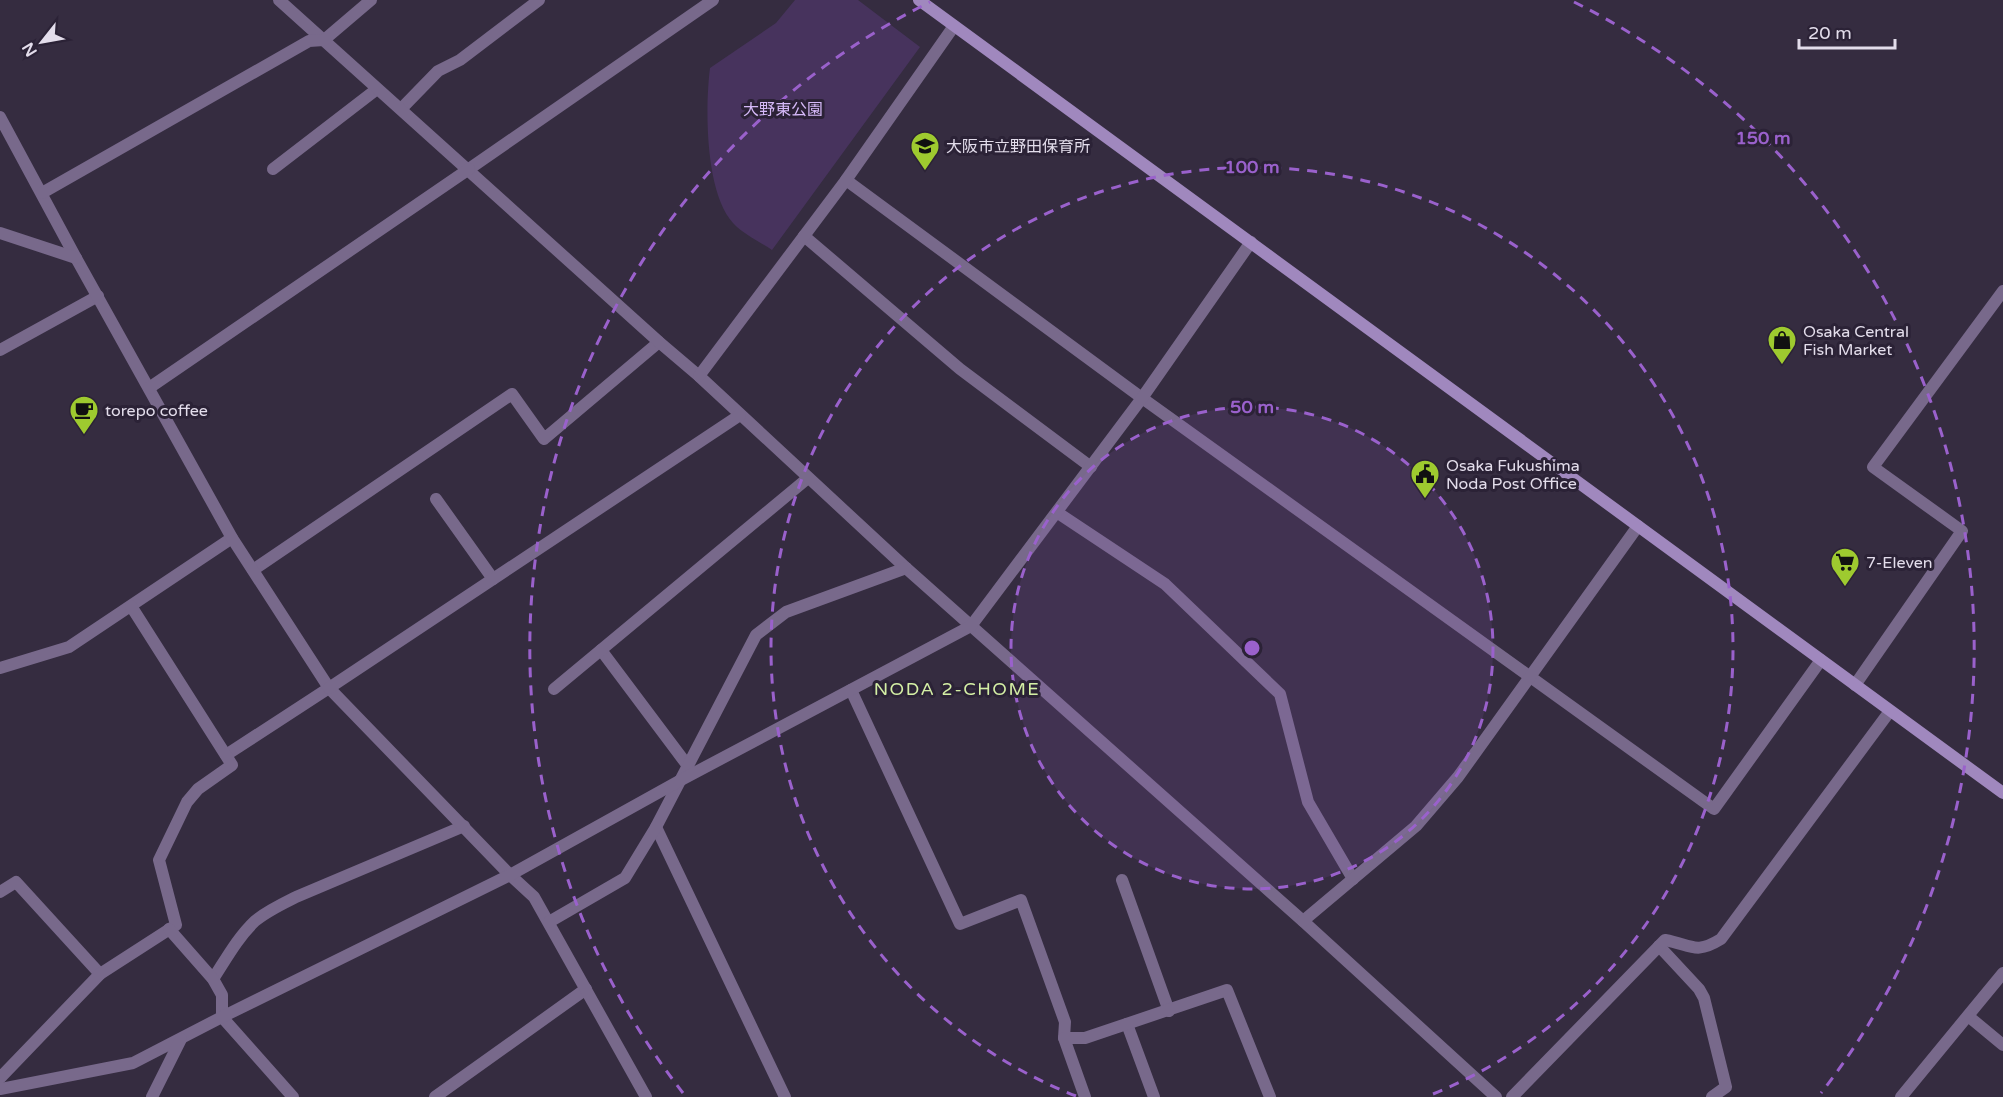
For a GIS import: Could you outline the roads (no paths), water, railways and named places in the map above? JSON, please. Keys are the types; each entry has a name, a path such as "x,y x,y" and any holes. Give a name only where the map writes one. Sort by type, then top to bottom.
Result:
{"street":[{"path":"279,0 699,376 906,568 1303,921 1496,1097"},
{"path":"42,193 309,41 324,40 371,0"},
{"path":"401,109 438,71 460,60 539,0"},
{"path":"149,388 713,0"},
{"path":"919,0 2003,794"},
{"path":"699,376 846,180 954,26"},
{"path":"273,169 377,89"},
{"path":"0,117 232,538 329,688 534,897 644,1096"},
{"path":"846,180 1142,398 1714,809 1821,660"},
{"path":"0,233 76,258"},
{"path":"804,236 960,369 1091,467"},
{"path":"0,1089 133,1063 510,875 681,780 971,626 1058,513 1142,398 1251,242"},
{"path":"1855,684 1962,531 1873,467 2003,291"},
{"path":"0,350 98,296"},
{"path":"253,570 513,394 544,439 659,342"},
{"path":"226,755 740,415"},
{"path":"554,690 808,478"},
{"path":"436,499 493,579"},
{"path":"1058,513 1165,584 1280,694 1308,802 1353,879"},
{"path":"1303,921 1416,826 1458,777 1638,526"},
{"path":"0,668 69,646 232,538"},
{"path":"549,922 625,878 656,827 756,635 786,612 906,568"},
{"path":"0,1078 100,974 176,925 159,860 187,802 198,789 232,765 131,606"},
{"path":"601,651 688,766"},
{"path":"851,690 960,924 1021,900 1065,1022 1065,1038 1085,1097"},
{"path":"1512,1097 1665,940 1693,949 1708,947 1721,939 1890,711"},
{"path":"213,979 238,941 255,921 273,909 464,825"},
{"path":"656,827 785,1097"},
{"path":"1122,880 1169,1011"},
{"path":"0,892 16,882 100,974"},
{"path":"169,929 213,979 222,995 222,1017 293,1097"},
{"path":"1659,946 1699,989 1704,998 1726,1087 1712,1097"},
{"path":"1906,1095 2003,973"},
{"path":"435,1097 586,989"},
{"path":"1065,1038 1086,1038 1227,990 1270,1097"},
{"path":"1968,1016 2003,1045"},
{"path":"1127,1024 1154,1097"},
{"path":"152,1097 181,1039"}],"place":[{"name":"大阪市立野田保育所","path":"925,172"},
{"name":"Osaka Central Fish Market","path":"1782,366"},
{"name":"torepo coffee","path":"84,436"},
{"name":"Osaka Fukushima Noda Post Office","path":"1425,500"},
{"name":"7-Eleven","path":"1845,588"}],"district":[{"name":"NODA 2-CHOME","path":"957,689"}],"park label":[{"name":"大野東公園","path":"783,109"}]}
